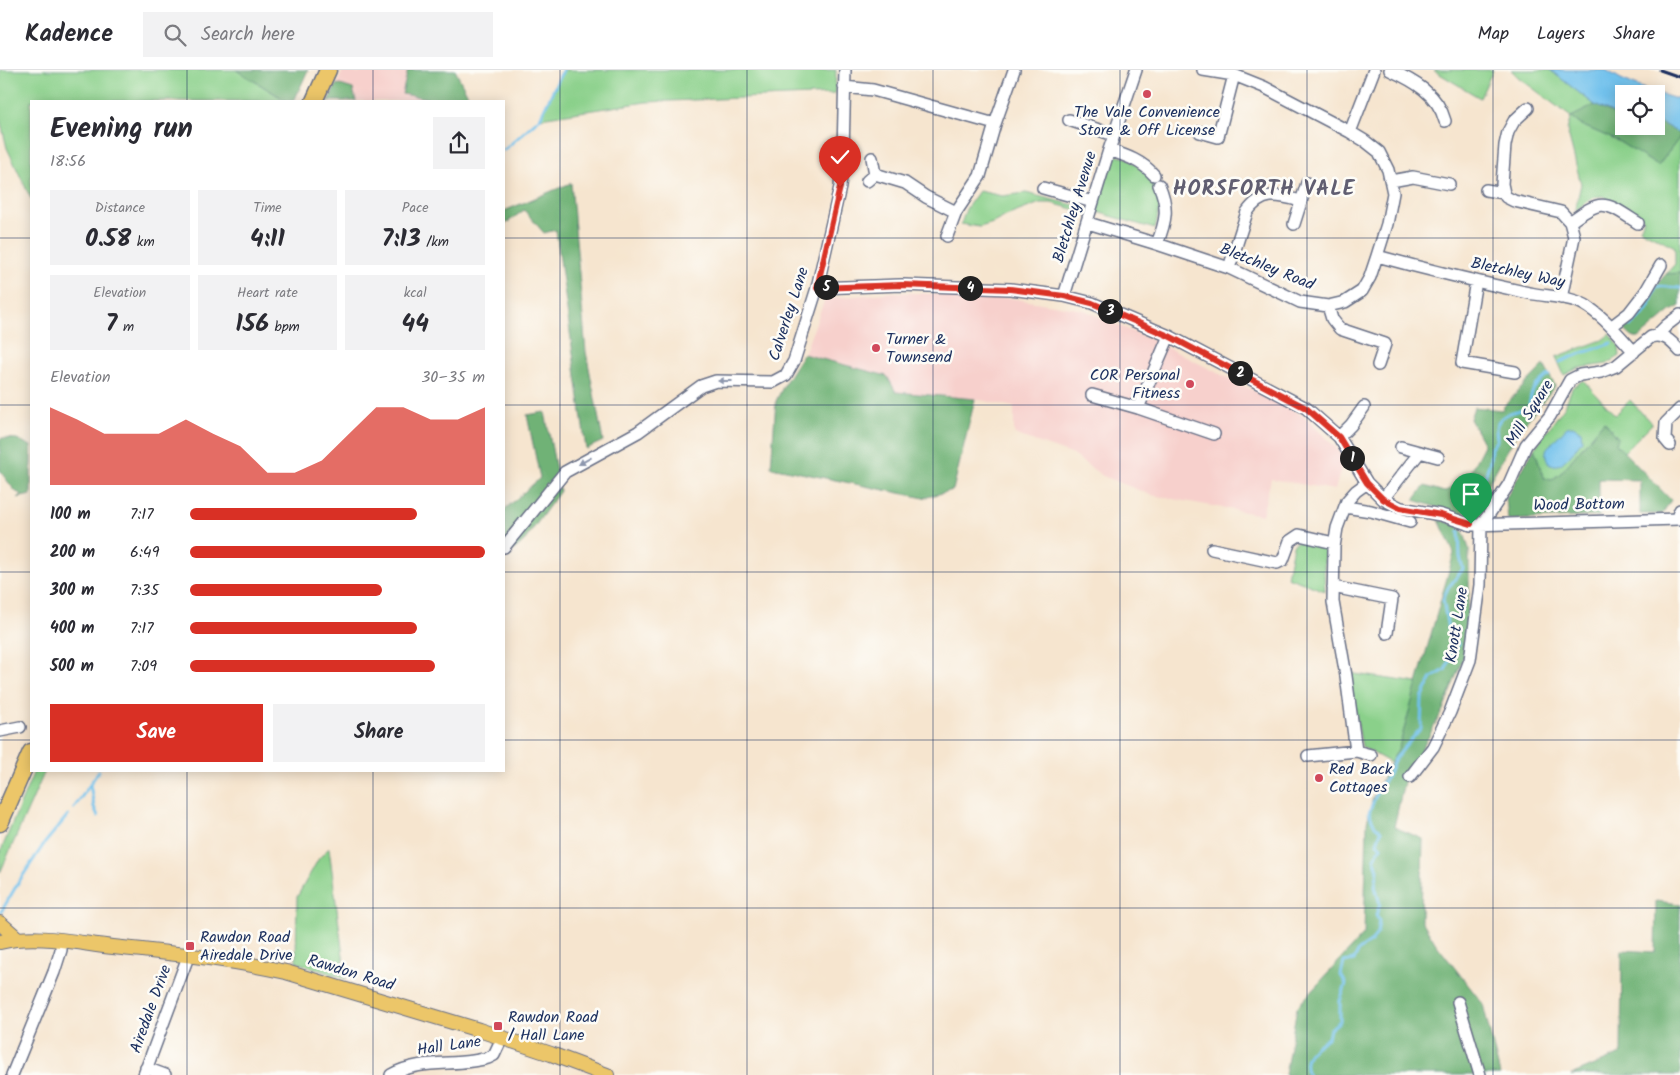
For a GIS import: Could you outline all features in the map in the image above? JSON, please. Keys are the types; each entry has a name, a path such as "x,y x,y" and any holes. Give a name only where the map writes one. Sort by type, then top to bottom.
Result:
{"highway":[{"path":"314,100 328,70"},
{"path":"0,823 30,754"}],"main road":[{"path":"0,922 17,938"},
{"name":"Rawdon Road","path":"0,931 17,938"},
{"name":"Rawdon Road","path":"0,942 17,938 61,940 189,954 256,965 286,972 502,1038 607,1075"}],"street":[{"name":"Calverley Lane","path":"505,545 565,472 638,432 701,386 716,381 773,382 786,375 794,361 817,288 840,187 843,153 845,70"},
{"path":"947,236 956,212 980,176 995,124 1014,70"},
{"name":"Bletchley Avenue","path":"1064,296 1136,70"},
{"name":"Bletchley Road","path":"1088,223 1229,268 1300,302 1328,306 1345,302 1362,290 1370,277 1377,256 1389,216 1393,192 1388,170 1379,152 1366,141 1264,86 1234,74 1202,70"},
{"path":"1350,132 1374,70"},
{"path":"1390,70 1424,89 1434,98 1442,111 1445,121"},
{"path":"1200,132 1218,136 1234,74"},
{"path":"844,87 873,90 995,124"},
{"path":"1528,108 1514,121 1508,132 1502,184 1506,197 1514,201 1562,212 1570,222 1574,237 1561,298"},
{"path":"1069,120 1114,135"},
{"path":"1109,150 1136,159 1149,169 1157,180 1165,200 1166,217 1157,244"},
{"path":"872,158 871,178 905,183 926,197 956,212"},
{"path":"1391,181 1413,177 1449,184"},
{"path":"1294,224 1307,183"},
{"path":"1043,188 1093,202"},
{"path":"1486,190 1504,193"},
{"path":"1229,268 1247,212 1251,206 1270,195 1301,201"},
{"path":"1570,222 1593,206 1609,205 1638,223"},
{"name":"Bletchley Way","path":"1377,256 1438,273 1561,298 1587,306 1612,326 1634,352"},
{"path":"1612,326 1629,313 1646,291 1661,265"},
{"path":"1476,281 1462,363 1514,372"},
{"path":"817,288 902,285 1010,289 1064,296 1092,303 1169,336 1306,408 1339,437 1367,483 1383,499 1420,452"},
{"path":"1328,306 1332,319 1340,330 1384,344 1378,365"},
{"name":"Mill Square","path":"1481,524 1509,484 1526,445 1550,416 1570,380 1580,375 1608,370 1622,362 1680,315"},
{"path":"1657,335 1664,336 1680,350"},
{"path":"1138,408 1169,336"},
{"path":"1092,395 1138,408 1214,434"},
{"path":"1339,437 1351,425 1364,407"},
{"path":"1670,446 1665,439 1666,423 1680,409"},
{"path":"1401,447 1438,457"},
{"path":"1356,751 1346,676 1333,602 1334,543 1337,528 1347,501 1367,483"},
{"name":"Wood Bottom","path":"1383,499 1400,508 1441,515 1471,524 1679,514"},
{"path":"1345,507 1371,511 1410,522"},
{"name":"Knott Lane","path":"1410,777 1433,747 1450,712 1470,660 1480,585 1481,524"},
{"path":"1212,549 1277,563 1283,560 1290,541 1299,535 1334,543"},
{"path":"1333,587 1392,599 1387,633"},
{"path":"0,732 20,727"},
{"path":"1308,756 1356,751 1371,755"},
{"path":"12,1075 54,972 61,950 61,940"},
{"name":"Airedale Drive","path":"145,1072 189,954"},
{"path":"1458,1002 1480,1075"},
{"name":"Hall Lane","path":"391,1075 408,1068 488,1058 494,1054 502,1038"},
{"path":"145,1072 164,1075"}],"shaded area":[{"path":"343,70 359,74 361,70 408,70 402,93 427,98 426,100 356,100 353,89 337,84"},
{"path":"895,292 1010,298 1084,310 1156,342 1304,416 1342,454 1341,468 1335,490 1271,479 1262,515 1151,495 1103,476 1071,454 1014,434 1014,407 975,399 896,392 887,376 804,354 825,299"}],"green space":[{"path":"0,70 236,70 285,100 30,100 30,197 7,148 0,119"},
{"path":"236,70 308,70 294,100 285,100"},
{"path":"408,70 455,70 470,100 426,100 427,98 402,94"},
{"path":"563,70 836,70 835,94 646,102 540,118"},
{"path":"1433,70 1493,70 1480,98"},
{"path":"1511,70 1550,70 1595,105 1572,118 1581,125 1618,141 1658,166 1680,137 1680,273 1666,274 1675,264 1675,247 1640,229 1644,219 1603,196 1594,197 1575,211 1581,184 1567,130 1571,117"},
{"path":"337,84 353,89 356,100 329,100"},
{"path":"1595,105 1615,115 1615,135 1665,135 1665,125 1680,134 1680,137 1658,166 1618,141 1581,125 1571,117"},
{"path":"1113,155 1128,158 1151,178 1155,184 1160,206 1155,229 1097,212"},
{"path":"571,183 586,352 603,441 586,449 556,230 544,233 524,210 505,224 505,211"},
{"path":"979,191 1002,196 1026,193 1082,207 1081,211 1051,203 1040,203 980,227 961,224 966,209"},
{"path":"1680,273 1680,306 1671,311 1639,338 1627,332 1621,325 1666,274"},
{"path":"1610,334 1619,346 1620,356 1607,364 1579,368 1564,375 1556,357 1602,340"},
{"path":"803,354 887,376 896,392 975,399 953,490 924,498 771,467 776,401"},
{"path":"1544,365 1555,386 1518,432 1476,505 1468,512 1458,514 1414,500 1425,486 1444,492 1467,478 1484,445 1470,419 1474,407 1502,410"},
{"path":"1583,380 1615,415 1630,400 1652,424 1623,453 1616,444 1617,437 1604,421 1560,474 1551,480 1544,479 1534,449 1565,406 1572,388"},
{"path":"545,412 560,491 525,540 505,558 505,509 540,478 527,415"},
{"path":"1604,421 1618,438 1616,444 1671,500 1662,514 1640,514 1640,480 1599,479 1599,516 1508,520 1506,498 1534,449 1544,478 1551,480 1560,474"},
{"path":"0,439 17,439 30,446 30,495 17,498 22,495 15,491 0,471"},
{"path":"1439,520 1457,525 1464,533 1469,549 1469,592 1463,658 1443,710 1404,782 1394,827 1423,839 1421,919 1436,944 1483,1004 1500,1075 1285,1075 1297,1007 1364,934 1367,823 1373,797 1399,747 1454,553"},
{"path":"1299,540 1325,545 1325,591 1287,577 1293,545"},
{"path":"1348,673 1418,683 1399,747 1391,763 1362,747"},
{"path":"34,772 45,772 0,873 0,853"},
{"path":"329,848 346,979 296,962 297,897 319,858"},
{"path":"1656,901 1680,904 1680,1075 1571,1075 1621,1054 1622,950 1655,952"}],"water":[{"path":"1550,70 1606,70 1635,85 1615,85 1615,115 1595,105"},
{"path":"1665,95 1680,100 1680,134 1665,125"},
{"path":"1573,426 1581,431 1582,440 1563,462 1556,465 1552,464 1547,460 1547,448 1567,427"}],"waterway":[{"path":"505,149 540,118 563,70"},
{"path":"1630,326 1641,318 1648,309 1656,286 1680,288"},
{"path":"1560,362 1612,343"},
{"path":"1468,505 1474,483 1485,477 1490,461 1491,448 1497,440 1496,428 1498,423 1509,413 1529,409 1530,398 1534,389 1549,375"},
{"path":"1308,1075 1306,1063 1309,1053 1328,1038 1330,1029 1340,1021 1340,1001 1346,984 1341,975 1344,962 1354,960 1359,950 1372,941 1377,933 1379,921 1376,915 1380,904 1375,886 1378,870 1374,858 1381,847 1377,843 1381,831 1375,826 1369,813 1379,787 1388,776 1394,760 1421,728 1422,698 1432,678 1445,670 1458,644 1448,629 1443,599 1448,588 1463,569 1460,557 1459,531"},
{"path":"98,772 90,784 94,807 98,816"},
{"path":"74,808 89,786"},
{"path":"1,912 44,844 68,815"}],"railway":[{"path":"1660,70 1680,77"}],"place":[{"name":"The Vale Convenience Store & Off License","path":"1147,94"},
{"name":"Turner & Townsend","path":"876,348"},
{"name":"COR Personal Fitness","path":"1190,384"},
{"name":"Red Back Cottages","path":"1319,778"},
{"name":"Rawdon Road Airedale Drive","path":"190,946"},
{"name":"Rawdon Road / Hall Lane","path":"498,1026"}],"district":[{"name":"HORSFORTH VALE","path":"1264,189"}],"route":[{"path":"840,187 817,288 902,285 1010,289 1036,294 1064,296 1092,303 1169,336 1306,408 1339,437 1367,483 1383,499 1400,508 1441,515 1471,524"}]}
